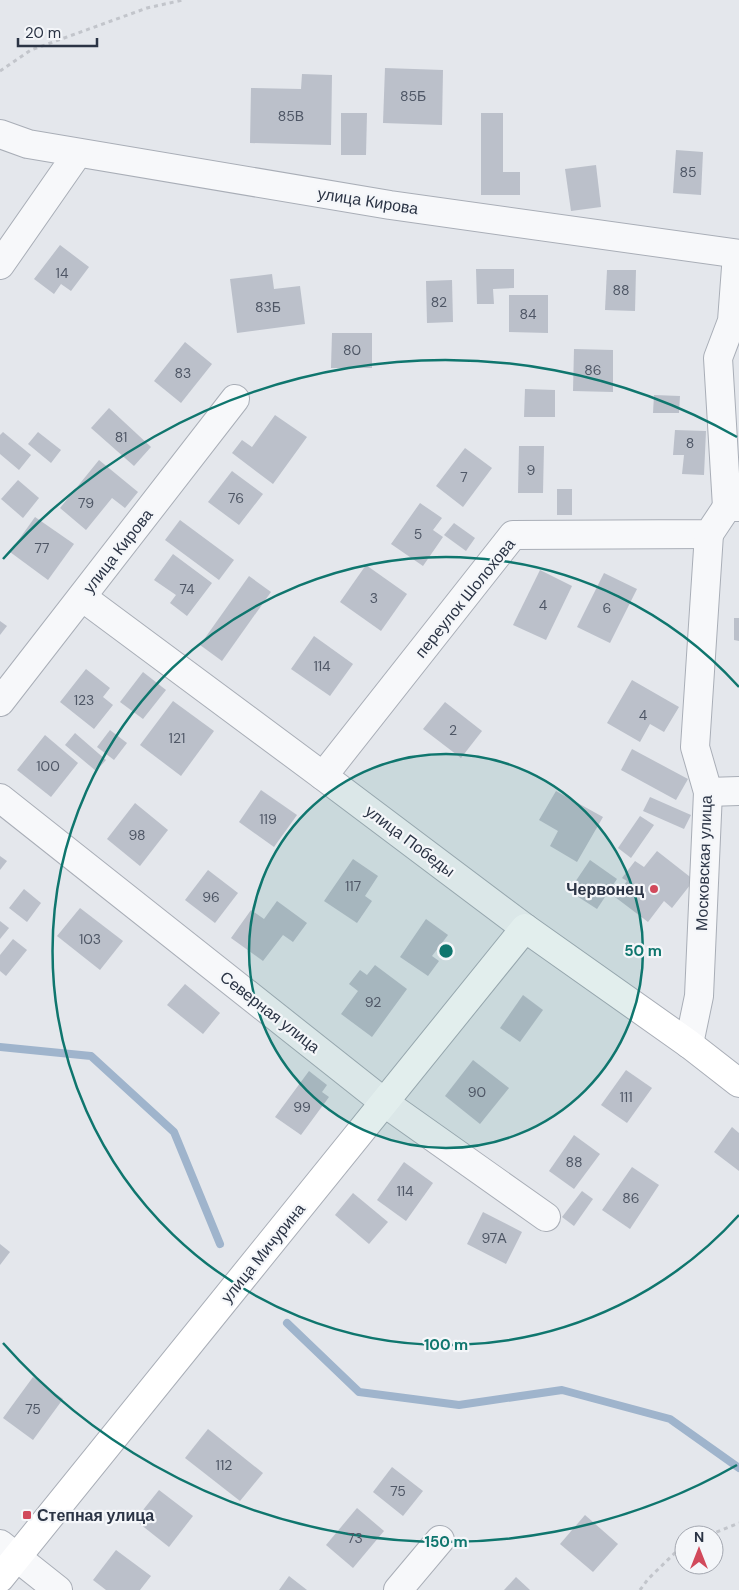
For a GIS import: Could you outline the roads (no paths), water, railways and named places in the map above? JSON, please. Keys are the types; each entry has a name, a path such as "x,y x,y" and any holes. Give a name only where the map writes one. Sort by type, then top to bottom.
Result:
{"street":[{"name":"улица Кирова","path":"0,134 28,144 390,205 738,254"},
{"path":"0,265 78,153"},
{"path":"709,534 733,507 718,358 732,321 738,254"},
{"name":"улица Кирова","path":"0,702 235,400"},
{"name":"переулок Шолохова","path":"323,776 513,535 709,534"},
{"name":"Московская улица","path":"689,1044 699,996 708,792 695,747 709,534"},
{"name":"улица Победы","path":"82,598 526,928 689,1044 739,1083"},
{"path":"708,792 739,791"},
{"name":"Северная улица","path":"0,798 385,1103 546,1217"},
{"name":"улица Мичурина","path":"0,1578 9,1550 385,1103 526,928"},
{"path":"398,1590 440,1540"},
{"path":"9,1550 58,1590"}],"waterway":[{"path":"0,1047 91,1056 174,1132 220,1244"},
{"path":"287,1323 359,1392 459,1405 562,1390 670,1419 739,1468"}],"place":[{"name":"Червонец","path":"654,889"},
{"name":"Степная улица","path":"27,1515"}]}
